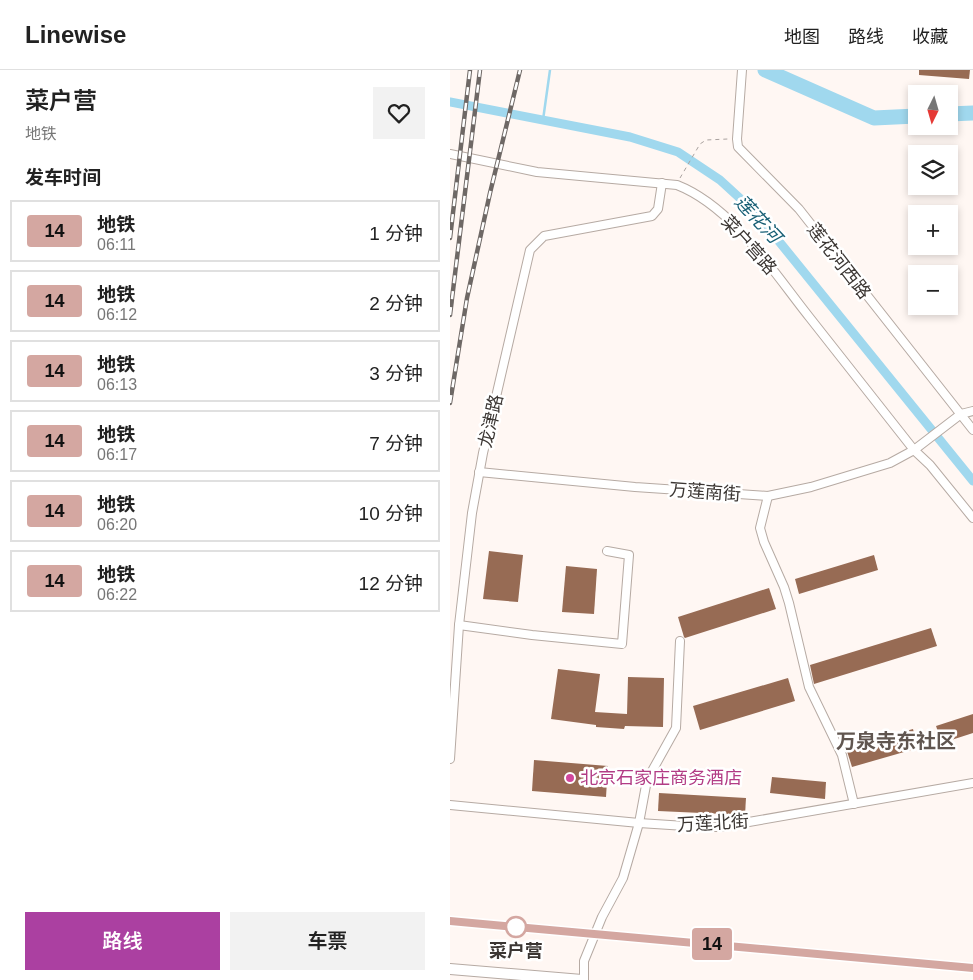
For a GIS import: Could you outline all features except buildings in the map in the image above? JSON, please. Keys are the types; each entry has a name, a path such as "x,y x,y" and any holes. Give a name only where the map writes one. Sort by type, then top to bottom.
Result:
{"street":[{"path":"737,139 742,70"},
{"name":"莲花河西路","path":"737,139 738,148 799,209 973,430"},
{"name":"菜户营路","path":"450,154 537,172 662,183 687,189 706,201 742,232 914,450 930,465 973,518"},
{"name":"龙津路","path":"450,759 459,625 472,513 530,250 544,236 652,216 658,209 662,183"},
{"path":"961,414 973,411"},
{"name":"万莲南街","path":"480,472 635,487 768,496 811,487 890,463 914,450 961,414"},
{"path":"768,496 760,528 789,603 809,687 842,755 854,804"},
{"path":"459,625 622,644 629,554 607,552"},
{"path":"450,969 583,980 584,961 602,917 623,878 640,823 647,780 676,728 680,641"},
{"name":"万莲北街","path":"450,805 701,827 720,826 973,783"}],"path":[{"path":"684,171 700,144 706,140 737,139"}],"waterway":[{"path":"543,120 550,70"},
{"path":"765,70 874,118 908,116"},
{"name":"莲花河","path":"450,102 630,137 678,152 720,180 756,213 973,481"},
{"path":"958,114 973,113"}],"railway":[{"path":"450,238 470,70"},
{"path":"450,315 480,70"},
{"path":"450,403 467,298 520,70"}],"metro line":[{"name":"14","path":"450,921 973,968"}],"place":[{"name":"北京石家庄商务酒店","path":"570,778"},
{"name":"菜户营","path":"516,927"}],"district":[{"name":"万泉寺东社区","path":"896,741"}]}
